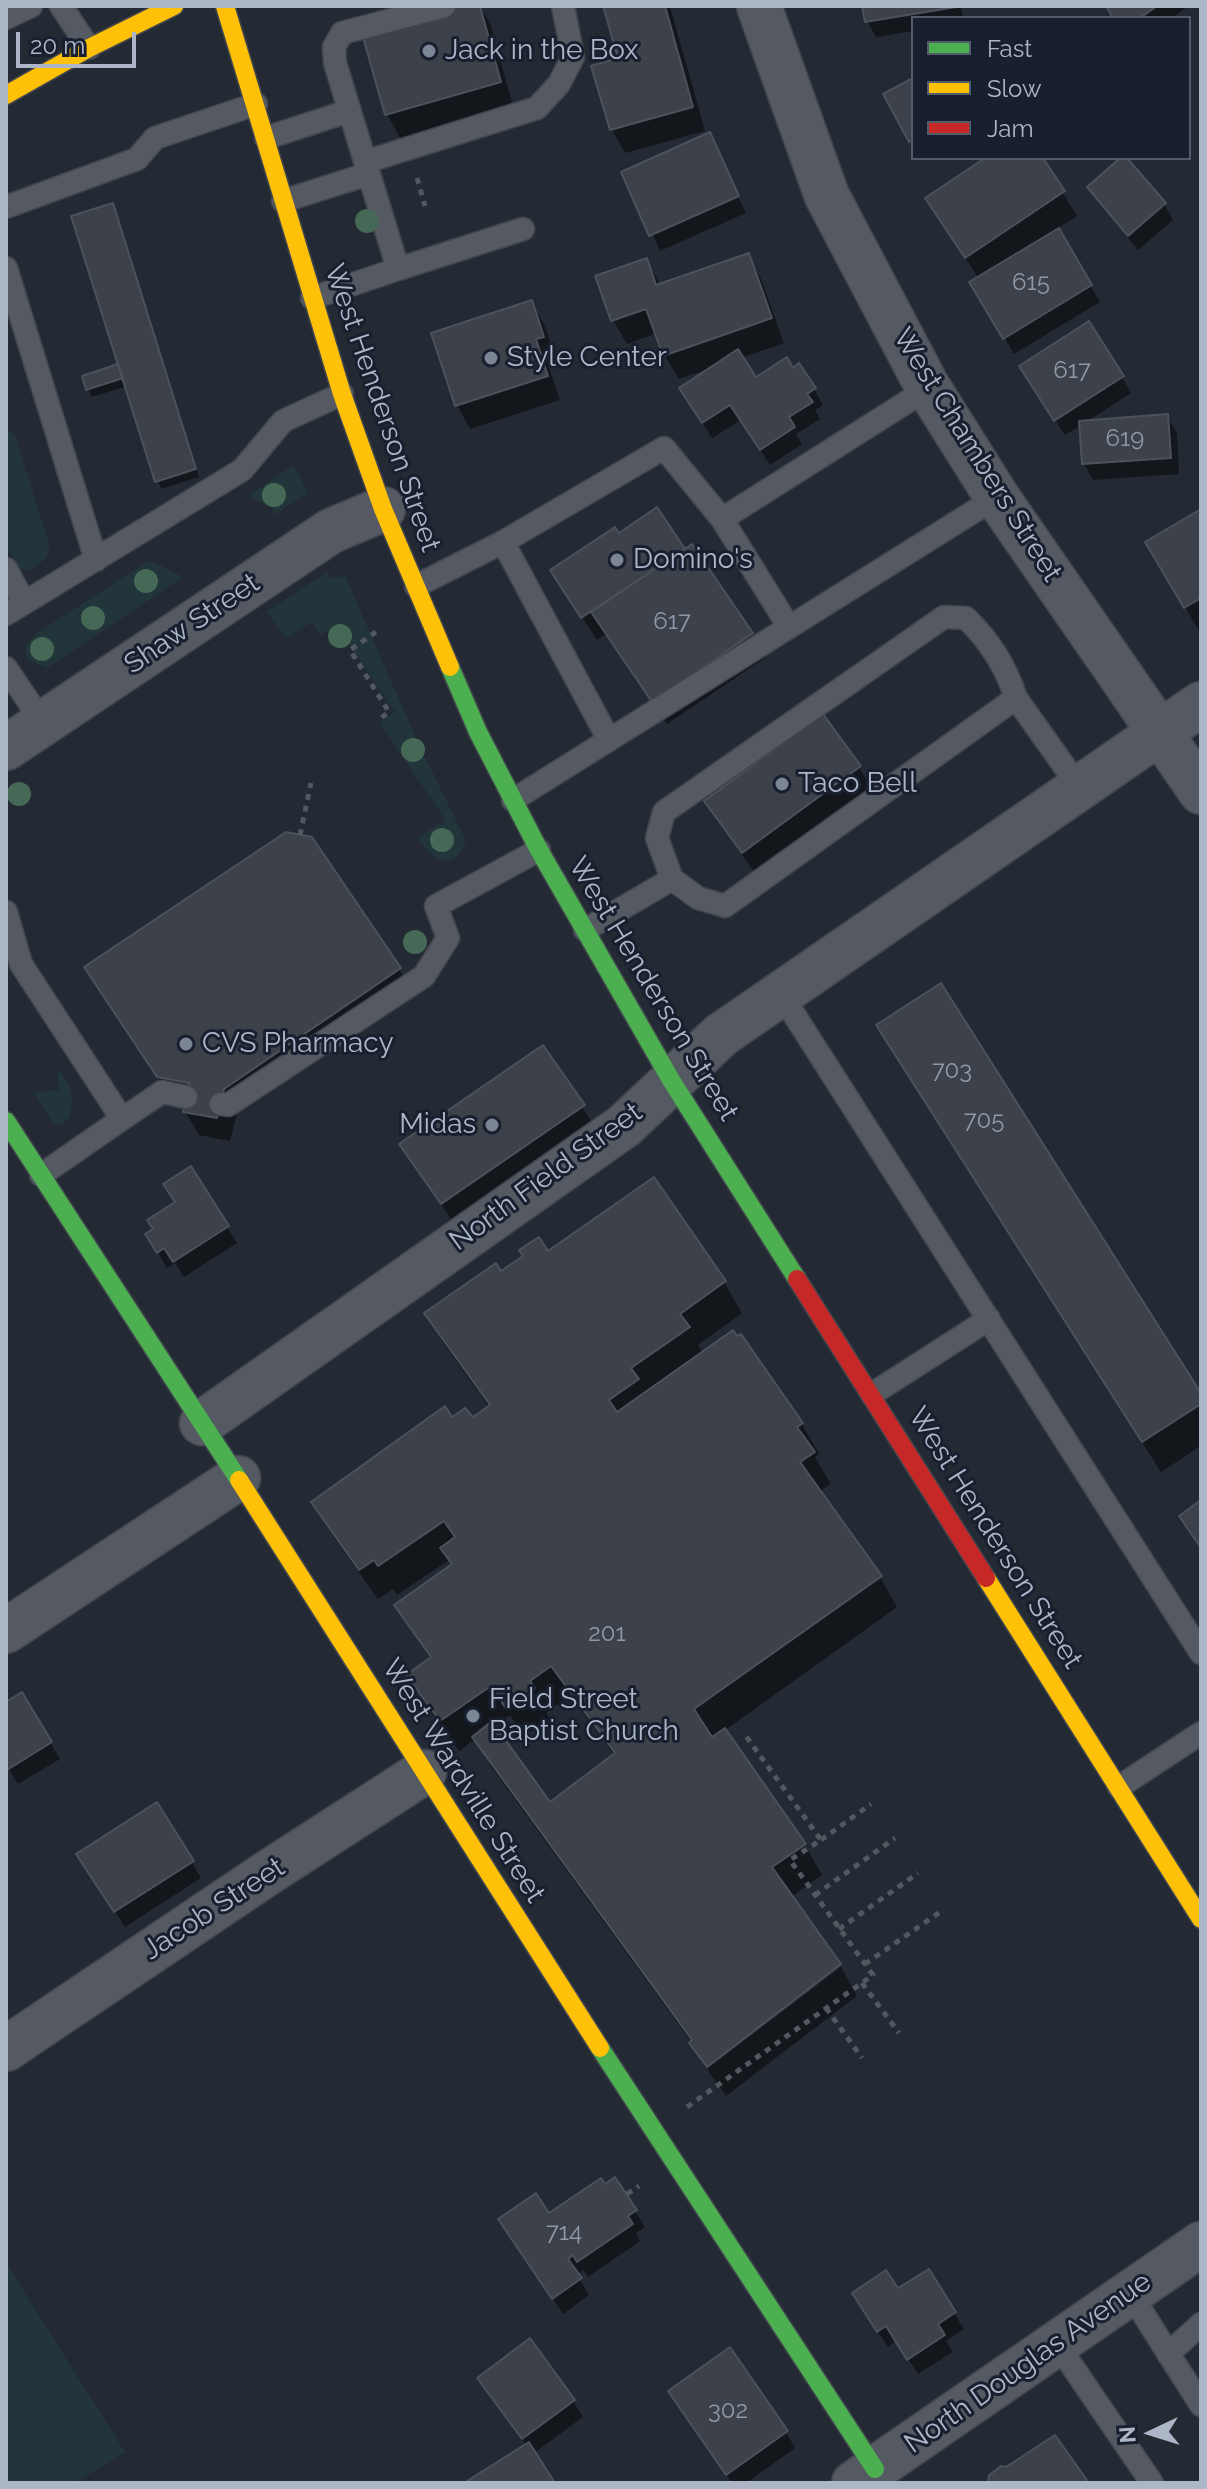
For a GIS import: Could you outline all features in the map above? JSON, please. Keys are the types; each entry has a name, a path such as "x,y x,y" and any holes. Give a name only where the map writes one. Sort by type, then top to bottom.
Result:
{"main road":[{"path":"6,95 89,48 174,6"},
{"name":"West Henderson Street","path":"225,6 342,394 383,509 478,732 539,850 671,1080 1201,1919"},
{"name":"West Wardville Street","path":"6,1121 238,1478 653,2130 864,2476"}],"street":[{"name":"West Chambers Street","path":"759,6 827,196 929,388 997,497 1201,792"},
{"name":"Shaw Street","path":"6,748 331,531 383,509"},
{"name":"North Field Street","path":"202,1423 624,1126 721,1035 1201,704"},
{"path":"6,1631 238,1478"},
{"name":"Jacob Street","path":"6,2049 424,1772"},
{"name":"North Douglas Avenue","path":"864,2476 1201,2244"}],"lane":[{"path":"6,18 31,6"},
{"path":"61,6 89,48"},
{"path":"398,269 335,63 334,47 342,33 444,6"},
{"path":"283,201 537,108 559,84 573,57 563,6"},
{"path":"6,207 137,159 155,138 256,104"},
{"path":"266,138 349,111"},
{"path":"312,298 523,229"},
{"path":"6,268 96,560"},
{"path":"722,519 929,388"},
{"path":"6,569 15,608 242,470 283,421 342,394"},
{"path":"416,586 503,542 664,448 722,519 789,627"},
{"path":"513,800 997,497"},
{"path":"503,542 609,740"},
{"path":"1016,698 725,906 698,898 672,879 657,838 664,812 944,617 966,618 981,632 1008,674 1016,698 1079,787"},
{"path":"6,668 43,723"},
{"path":"221,1104 228,1105 424,976 448,938 436,906 539,850"},
{"path":"585,930 672,879"},
{"path":"6,912 21,964 122,1119"},
{"path":"781,994 1201,1653"},
{"path":"41,1175 162,1092 186,1097"},
{"path":"872,1394 989,1319"},
{"path":"1119,1787 1201,1733"},
{"path":"1130,2293 1201,2405"},
{"path":"1168,2354 1201,2324"},
{"path":"1057,2344 1152,2483"}],"path":[{"path":"416,178 425,206"},
{"path":"376,632 350,650 389,712 377,721"},
{"path":"300,835 311,783"},
{"path":"743,1732 821,1840"},
{"path":"653,2130 873,1975 790,1860 871,1804"},
{"path":"815,1895 895,1838"},
{"path":"839,1929 918,1873"},
{"path":"865,1964 943,1910"},
{"path":"862,1983 899,2033"},
{"path":"826,2008 862,2058"}],"green space":[{"path":"10,431 15,436 49,543 44,560 27,571 19,567 6,546 6,432"},
{"path":"293,465 308,492 273,516 274,509 250,495"},
{"path":"152,561 183,577 47,668 29,660 26,646 36,634"},
{"path":"327,572 331,579 345,576 415,736 466,841 461,851 449,861 431,854 419,840 444,818 380,723 395,712 335,624 321,635 312,622 286,638 266,612"},
{"path":"57,1068 69,1086 72,1099 71,1112 61,1125 54,1124 34,1093 59,1090"},
{"path":"6,2263 125,2452 75,2483 6,2483"}],"building":[{"name":"Jack in the Box","path":"446,6 480,6 501,82 385,115 361,30"},
{"path":"603,6 665,6 693,107 610,130 591,66 618,58"},
{"path":"862,6 956,6 956,7 865,22"},
{"path":"1106,6 1157,6 1143,16 1112,16"},
{"path":"911,79 911,141 909,142 883,94"},
{"path":"710,132 739,196 649,236 621,172"},
{"path":"982,160 1044,160 1065,191 965,258 925,198"},
{"path":"1118,160 1129,160 1166,203 1128,236 1087,187"},
{"path":"113,203 196,469 155,482 71,216"},
{"path":"1059,228 1092,285 1003,339 969,282"},
{"path":"749,253 772,318 663,356 646,309 611,321 595,276 647,258 656,285"},
{"name":"Style Center","path":"532,300 544,337 536,339 548,376 455,406 431,333"},
{"path":"1089,321 1124,376 1054,421 1019,366"},
{"path":"738,349 756,377 787,357 793,368 799,363 816,388 807,394 813,402 789,417 795,427 760,450 730,405 702,423 679,388"},
{"path":"118,364 123,378 86,390 82,376"},
{"path":"1168,414 1171,458 1082,464 1079,421"},
{"name":"Domino's","path":"657,507 685,549 581,618 550,570 615,527 619,533"},
{"path":"1201,509 1201,598 1184,608 1145,542"},
{"path":"692,544 753,633 652,702 591,612"},
{"name":"Taco Bell","path":"823,714 861,766 742,853 704,801"},
{"name":"CVS Pharmacy","path":"286,832 312,837 401,968 224,1089 217,1118 183,1112 189,1083 157,1077 84,967"},
{"path":"941,983 1201,1393 1201,1404 1142,1442 876,1025"},
{"name":"Midas","path":"543,1045 585,1105 441,1204 399,1144"},
{"path":"191,1166 229,1226 173,1262 164,1248 157,1253 145,1234 153,1229 147,1220 175,1202 163,1184"},
{"path":"654,1177 726,1281 680,1314 690,1327 631,1368 639,1379 609,1400 617,1412 733,1330 737,1336 741,1334 803,1423 797,1427 815,1452 800,1462 882,1576 694,1709 712,1737 725,1728 806,1844 772,1867 841,1964 707,2067 689,2043 692,2040 472,1737 492,1721 550,1802 615,1753 551,1666 530,1681 535,1688 505,1707 491,1686 440,1721 406,1675 431,1657 394,1605 452,1564 440,1548 455,1537 444,1521 378,1566 374,1560 359,1570 311,1502 445,1406 452,1417 465,1408 473,1417 490,1405 424,1313 496,1263 501,1271 523,1256 519,1250 539,1237 548,1251"},
{"path":"1201,1500 1201,1548 1179,1516"},
{"path":"22,1692 52,1742 7,1770 6,1702"},
{"path":"157,1802 194,1861 114,1912 76,1854"},
{"path":"615,2177 637,2210 628,2216 633,2224 577,2262 573,2255 568,2259 582,2278 552,2299 498,2219 536,2193 549,2213 601,2178 605,2184"},
{"path":"929,2269 956,2312 938,2324 945,2335 907,2360 886,2326 877,2332 852,2293 886,2270 898,2288"},
{"path":"530,2338 575,2400 522,2439 477,2378"},
{"path":"730,2347 788,2431 726,2475 668,2391"},
{"path":"1055,2435 1089,2483 988,2483 989,2475 1001,2466 1006,2467"},
{"path":"529,2442 555,2483 467,2481"}],"traffic: fast":[{"path":"450,667 478,732 539,850 671,1080 797,1279"},
{"path":"6,1121 239,1480"},
{"path":"600,2048 875,2469"}],"traffic: slow":[{"path":"6,95 89,48 174,6"},
{"path":"225,6 342,394 383,509 450,667"},
{"path":"239,1480 600,2048"},
{"path":"986,1578 1201,1919"}],"traffic: jam":[{"path":"797,1279 986,1578"}],"place":[{"name":"Jack in the Box","path":"429,51"},
{"name":"Style Center","path":"491,358"},
{"name":"Domino's","path":"617,560"},
{"name":"Taco Bell","path":"782,784"},
{"name":"CVS Pharmacy","path":"186,1044"},
{"name":"Midas","path":"492,1125"},
{"name":"Field Street Baptist Church","path":"473,1716"}]}
